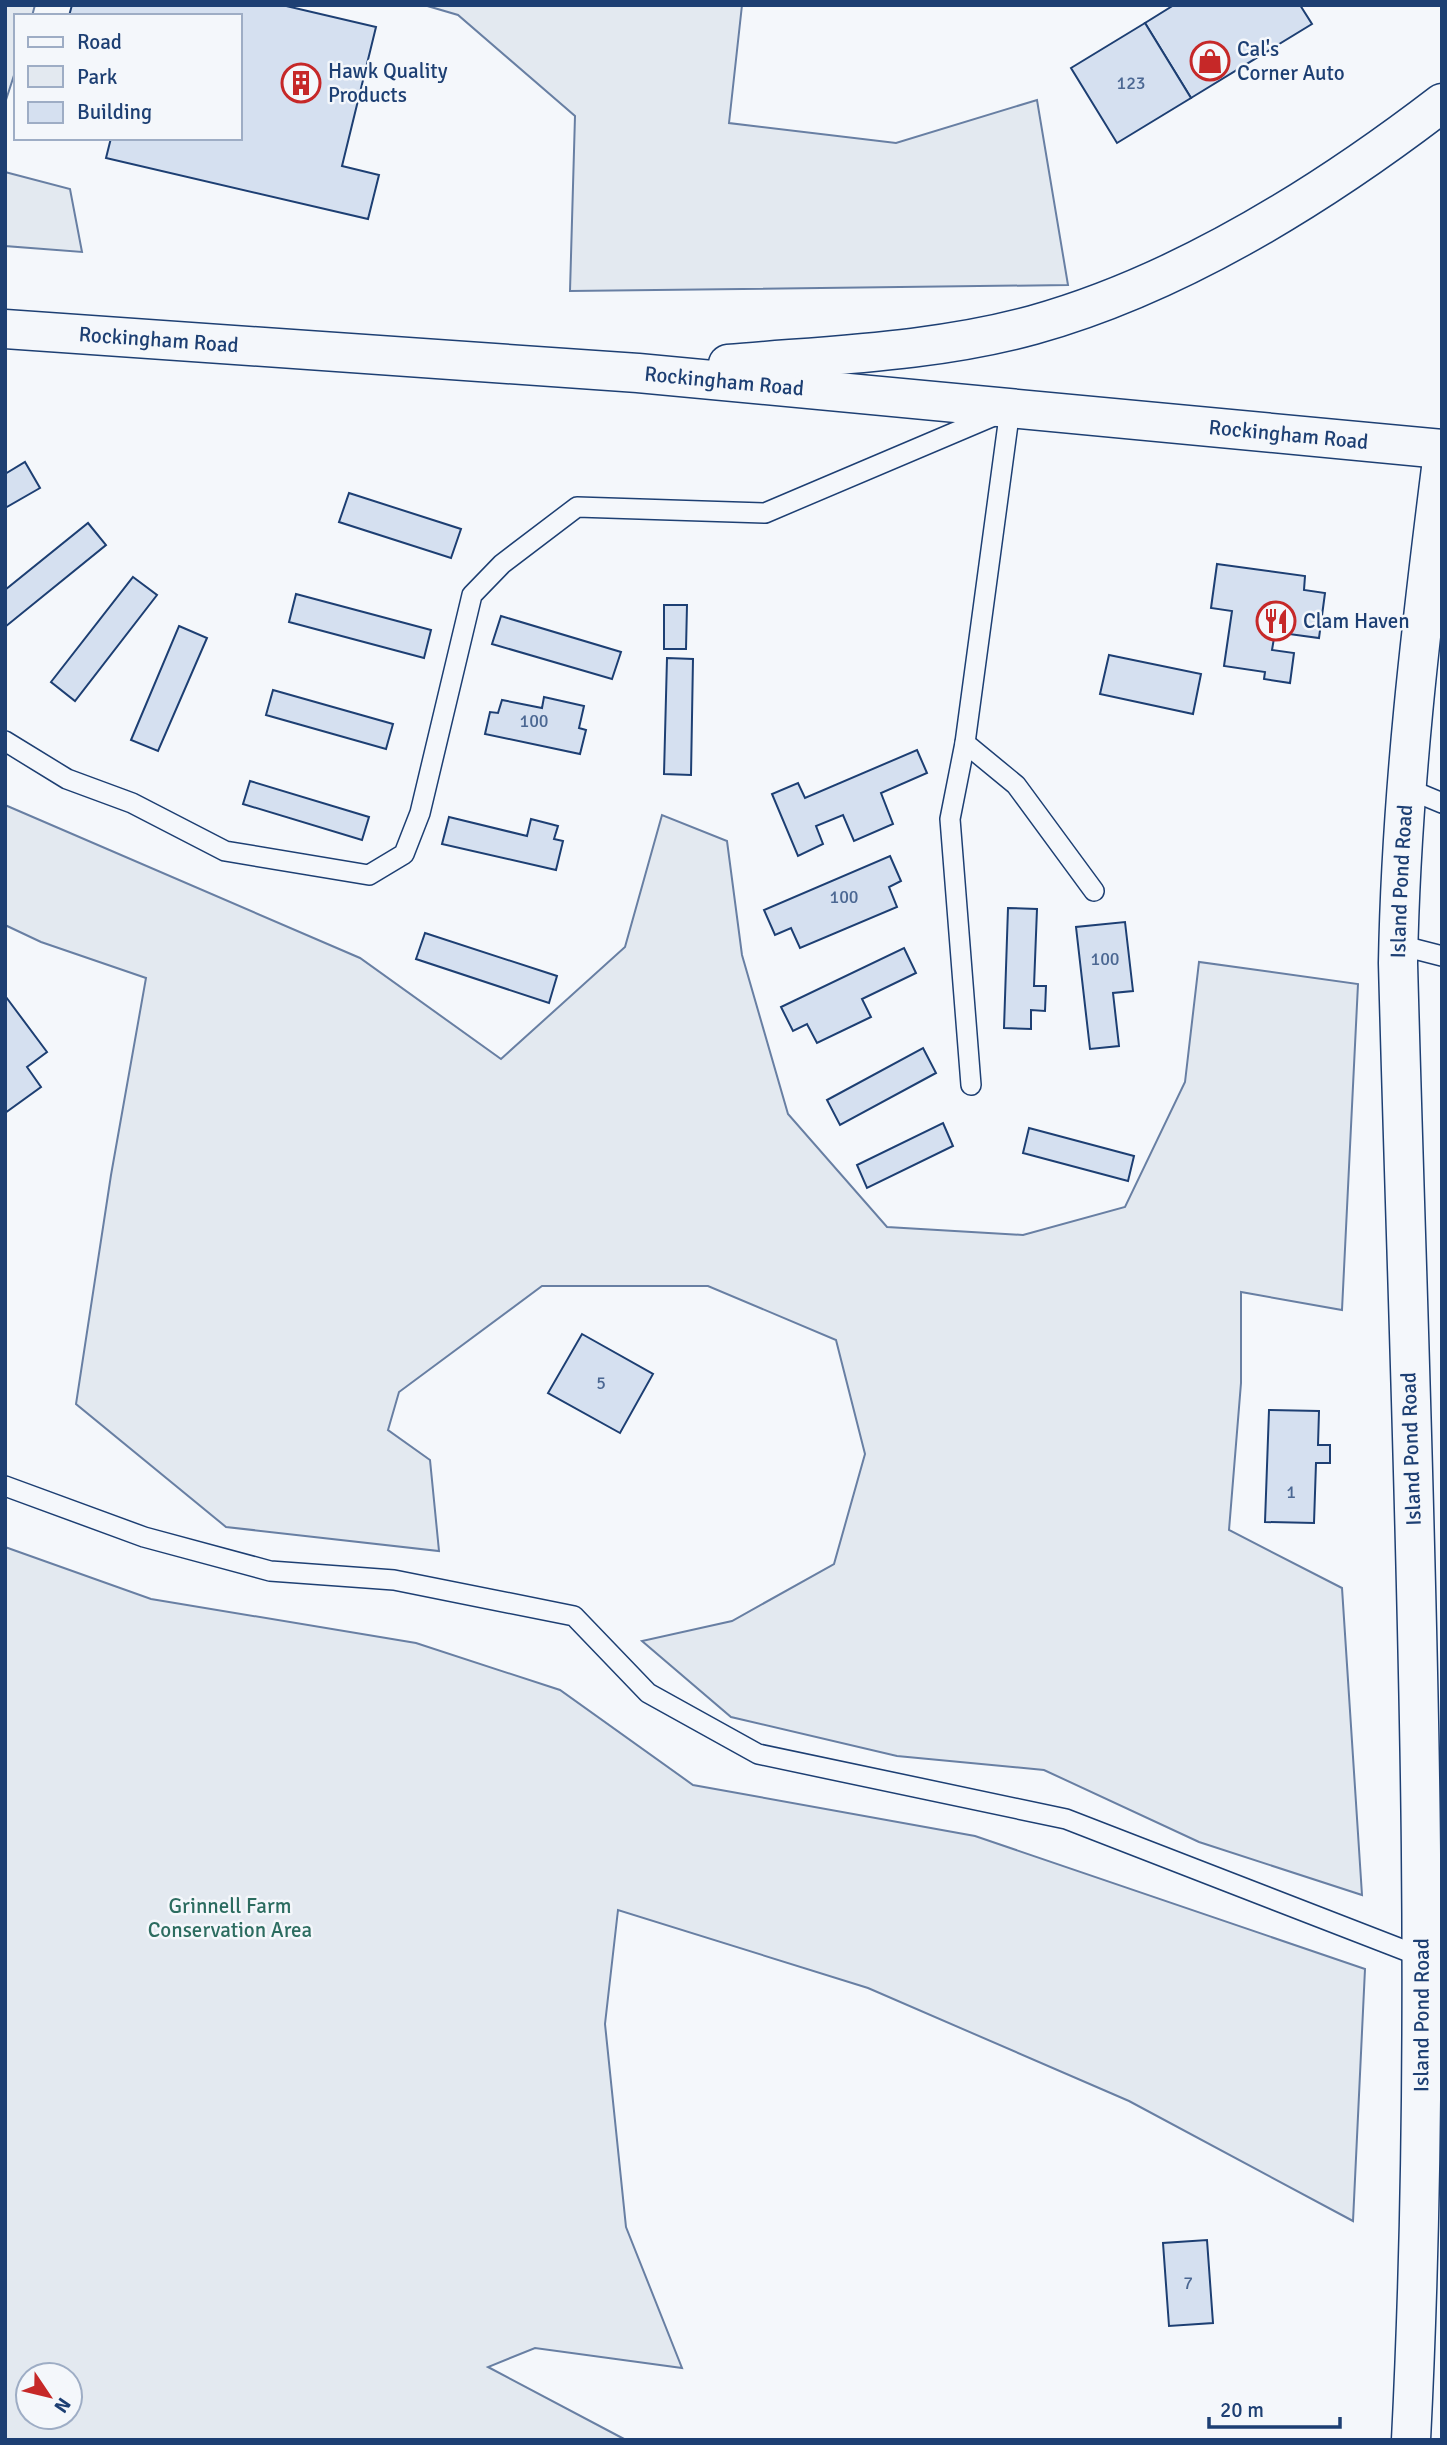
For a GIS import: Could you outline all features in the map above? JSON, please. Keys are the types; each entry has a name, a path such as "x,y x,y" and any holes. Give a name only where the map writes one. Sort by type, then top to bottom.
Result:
{"main road":[{"path":"638,373 953,342 1033,325 1067,314 1175,270 1283,212 1350,169 1442,103"},
{"name":"Rockingham Road","path":"5,329 638,373 1442,449"},
{"name":"Island Pond Road","path":"1411,2440 1420,2211 1421,1804 1398,945 1406,788 1426,584 1442,460"}],"lane":[{"path":"5,741 67,779 132,803 225,851 369,875 404,854 420,813 472,595 502,564 577,508 765,513 1010,409"},
{"path":"971,1085 950,818 965,743 1010,409"},
{"path":"965,743 1016,785 1094,891"},
{"path":"1406,788 1442,803"},
{"path":"1398,945 1442,956"},
{"path":"5,1486 144,1538 270,1571 394,1580 574,1616 648,1693 758,1754 1066,1819 1422,1957"}],"green space":[{"path":"5,5 35,5 33,14 14,14 14,75 5,103"},
{"path":"424,5 742,5 729,123 896,143 1037,100 1068,285 570,291 575,116 458,15"},
{"path":"5,172 70,189 82,252 5,246"},
{"path":"5,805 360,958 501,1059 625,947 662,815 727,841 742,955 788,1114 887,1227 1023,1235 1125,1207 1185,1082 1199,962 1358,984 1342,1310 1241,1292 1241,1383 1229,1530 1342,1588 1362,1895 1199,1842 1044,1770 897,1756 731,1717 642,1641 732,1621 834,1564 865,1454 836,1340 708,1286 542,1286 399,1392 388,1430 430,1460 439,1551 226,1527 76,1404 111,1175 146,978 41,942 5,925"},
{"name":"Grinnell Farm Conservation Area","path":"5,1547 151,1599 416,1643 560,1690 693,1785 975,1836 1365,1969 1353,2221 1129,2101 868,1988 618,1910 605,2024 626,2227 682,2368 535,2348 488,2367 626,2440 5,2440"}],"building":[{"name":"Hawk Quality Products","path":"72,5 282,5 376,27 342,166 379,175 368,219 106,158 110,140 242,140 242,14 70,14"},
{"name":"Cal's Corner Auto","path":"1174,5 1300,5 1312,24 1191,98 1145,23"},
{"path":"1145,23 1191,98 1117,143 1071,68"},
{"path":"25,462 40,488 5,508 5,474"},
{"path":"349,493 461,529 451,558 339,522"},
{"path":"88,523 106,545 5,627 5,590"},
{"name":"Clam Haven","path":"1217,564 1305,576 1304,590 1325,593 1319,638 1275,632 1272,650 1294,653 1290,683 1264,679 1265,672 1224,666 1232,611 1211,608"},
{"path":"133,577 157,595 75,701 51,682"},
{"path":"296,594 431,630 424,658 289,622"},
{"path":"664,605 687,605 686,649 664,649"},
{"path":"501,616 621,652 612,679 492,644"},
{"path":"179,626 207,638 158,751 131,740"},
{"path":"1109,655 1201,674 1193,714 1100,694"},
{"path":"667,658 693,659 691,775 664,774"},
{"path":"273,690 393,724 386,749 266,715"},
{"path":"544,697 584,706 579,728 586,730 580,754 485,734 490,712 498,713 502,700 542,708"},
{"path":"917,750 927,773 881,793 893,824 854,841 843,815 816,826 823,844 798,856 772,794 798,783 805,798"},
{"path":"250,781 369,817 362,840 243,804"},
{"path":"449,817 527,836 531,819 558,826 554,839 563,841 556,870 442,844"},
{"path":"890,856 901,881 889,887 897,907 800,948 791,928 775,935 764,910"},
{"path":"1008,908 1037,909 1034,986 1046,986 1045,1011 1031,1010 1031,1029 1004,1028"},
{"path":"1125,922 1133,991 1113,993 1119,1046 1090,1049 1076,927"},
{"path":"425,933 557,976 549,1003 416,959"},
{"path":"904,948 916,973 862,999 871,1017 817,1043 807,1024 793,1031 781,1007"},
{"path":"6,997 47,1052 27,1067 41,1087 5,1113"},
{"path":"923,1048 936,1073 840,1125 827,1100"},
{"path":"943,1123 953,1146 867,1188 857,1165"},
{"path":"1029,1128 1134,1156 1128,1181 1023,1153"},
{"path":"582,1334 653,1374 620,1433 548,1393"},
{"path":"1269,1410 1319,1411 1318,1445 1330,1445 1330,1463 1316,1463 1314,1523 1265,1522"},
{"path":"1207,2240 1213,2323 1169,2326 1163,2243"}],"place":[{"name":"Cal's Corner Auto","path":"1210,61"},
{"name":"Hawk Quality Products","path":"301,83"},
{"name":"Clam Haven","path":"1276,621"}]}
